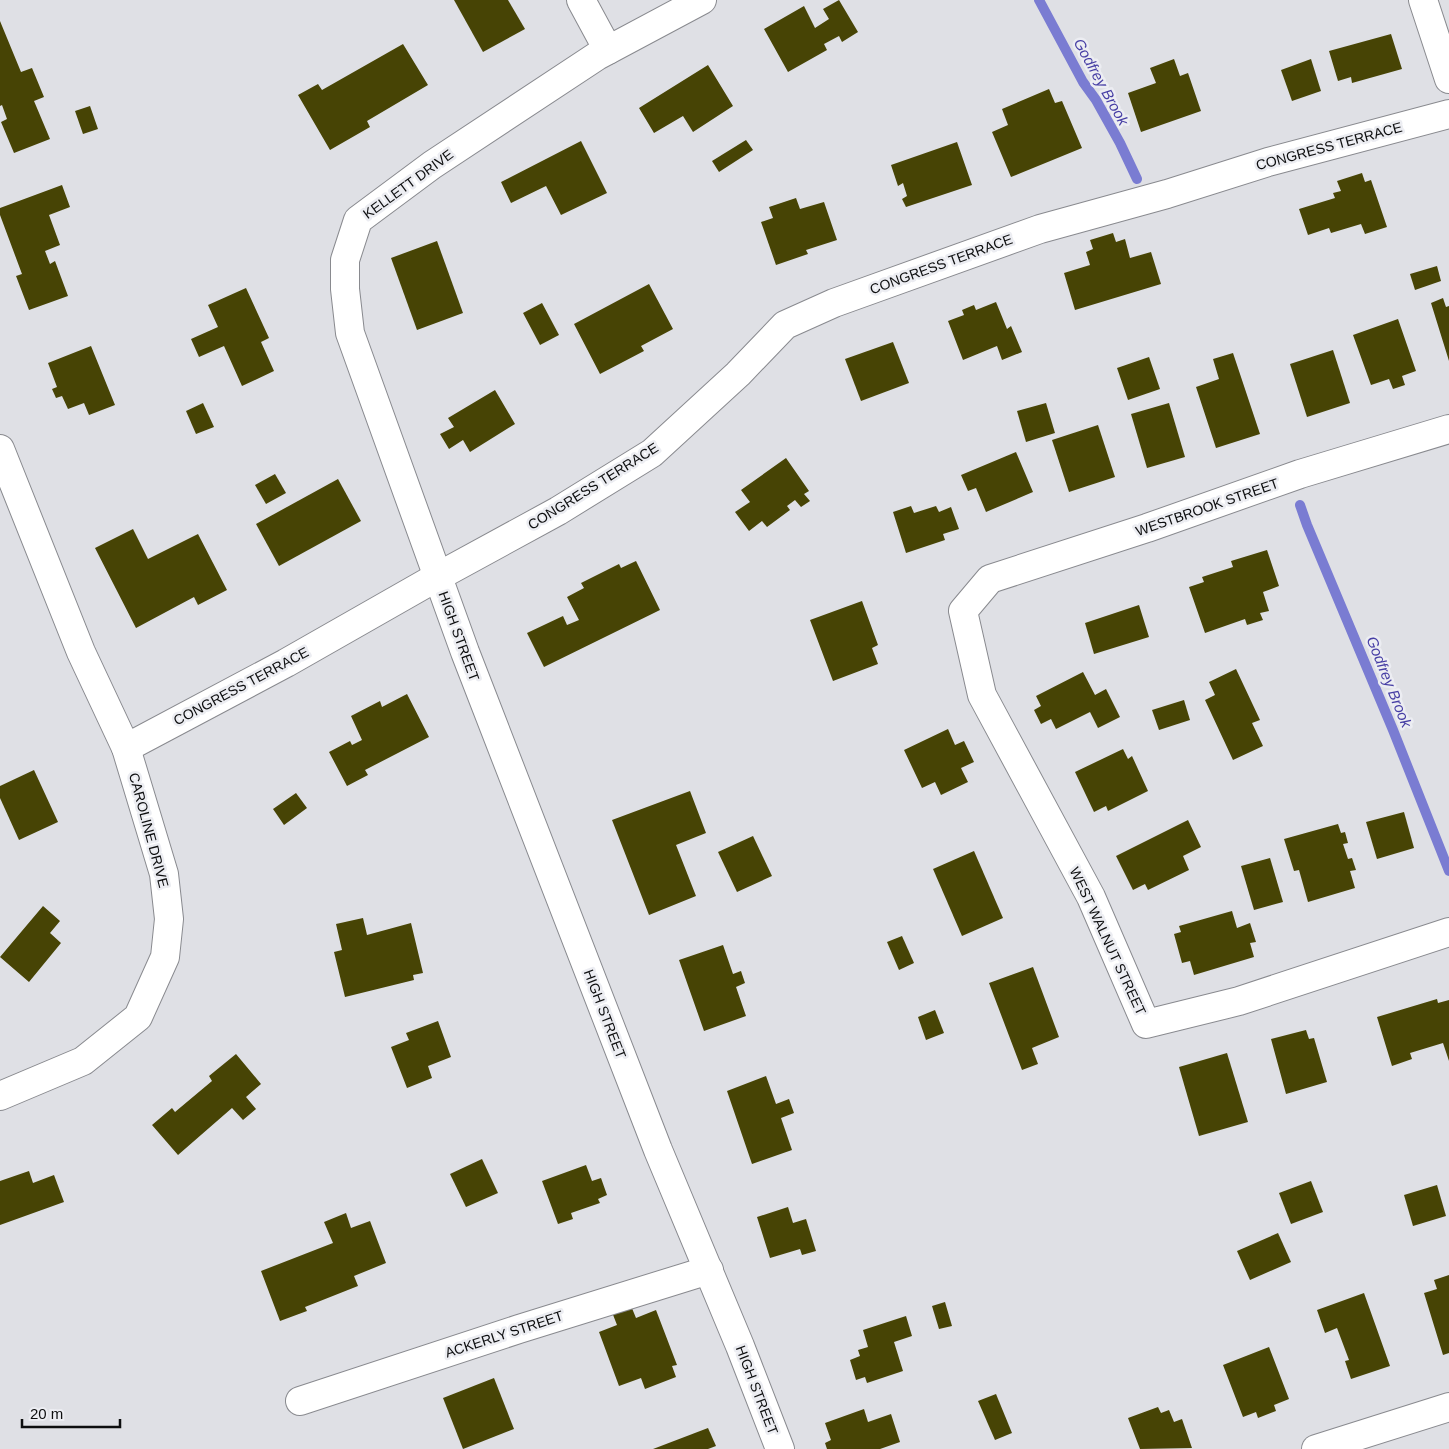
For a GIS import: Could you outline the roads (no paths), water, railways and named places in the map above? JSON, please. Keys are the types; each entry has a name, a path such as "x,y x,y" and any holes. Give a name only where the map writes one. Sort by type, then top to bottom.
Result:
{"street":[{"path":"581,0 608,50"},
{"name":"KELLETT DRIVE","path":"437,577 350,333 344,289 344,260 358,220 432,165 588,62 702,0"},
{"path":"1423,0 1449,79"},
{"name":"CONGRESS TERRACE","path":"126,748 286,663 558,511 652,453 738,374 785,325 834,303 1040,229 1167,194 1268,162 1449,114"},
{"name":"WESTBROOK STREET","path":"974,598 990,579 1147,528 1300,474 1449,429"},
{"path":"0,449 80,652 126,748"},
{"name":"HIGH STREET","path":"437,577 658,1150 709,1270 780,1449"},
{"name":"WEST WALNUT STREET","path":"974,598 964,611 982,695 1091,897 1146,1024 1239,1001 1449,932"},
{"name":"CAROLINE DRIVE","path":"0,1096 83,1061 138,1017 165,957 169,919 164,874 126,748"},
{"name":"ACKERLY STREET","path":"300,1401 519,1329 709,1270"},
{"path":"1316,1449 1449,1408"}],"waterway":[{"name":"Godfrey Brook","path":"1039,0 1083,82 1096,100 1120,143 1137,179"},
{"name":"Godfrey Brook","path":"1300,505 1449,871"}]}
